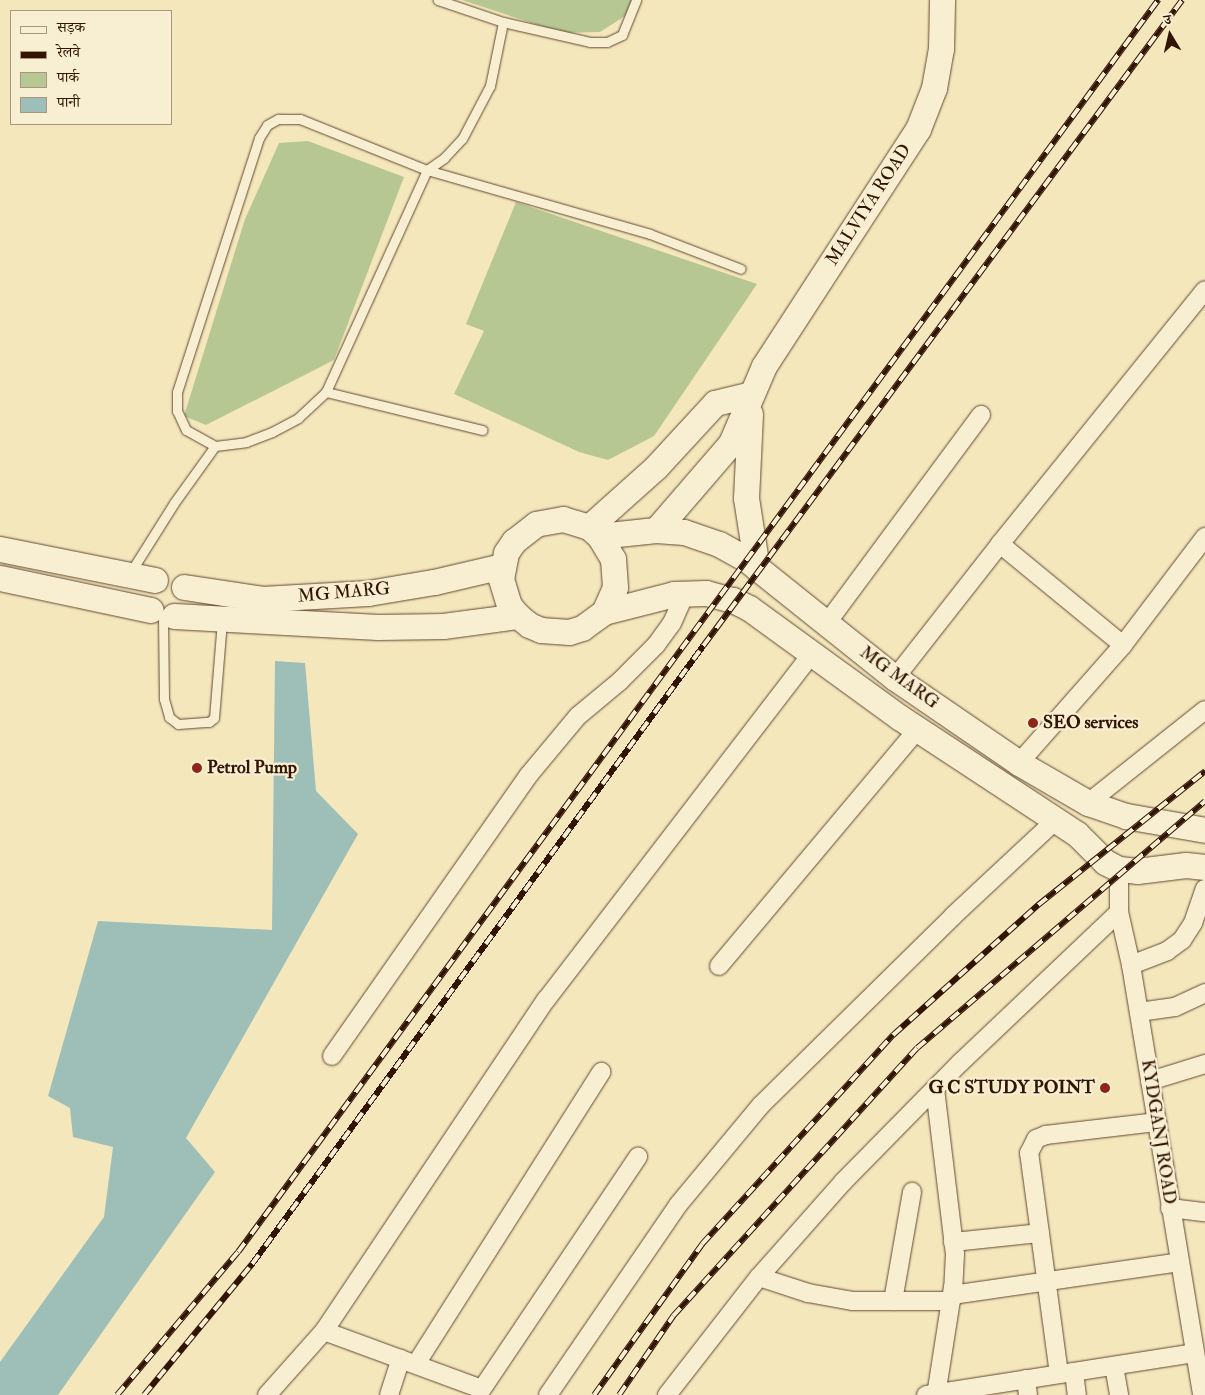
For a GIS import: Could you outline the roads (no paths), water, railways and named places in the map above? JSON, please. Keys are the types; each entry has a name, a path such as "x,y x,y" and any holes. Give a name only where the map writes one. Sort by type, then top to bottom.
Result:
{"main road":[{"name":"MALVIYA ROAD","path":"656,530 731,443 750,394 764,366 918,129 934,88 941,49 942,0"},
{"path":"594,532 715,403 750,394 746,498 757,568"},
{"path":"562,519 594,532 614,559 615,587 604,612 582,628 569,632 541,630 518,616 509,605 504,593 502,566 514,541 536,524 562,519"},
{"name":"MG MARG","path":"594,532 656,530 684,532 719,544 757,568 895,678 1019,763 1088,803 1126,816 1205,830"},
{"name":"MG MARG","path":"0,549 155,580 168,577 180,582 184,587 262,599 368,593 434,582 502,566"},
{"path":"0,578 163,614 378,627 443,626 518,616"},
{"path":"155,580 147,591 146,598 163,614"},
{"path":"163,614 185,605 187,593 184,587"},
{"name":"MG MARG","path":"604,612 674,594 706,593 733,600 750,608 918,730 1077,834 1105,862 1119,869"},
{"path":"1119,869 1137,871 1186,865 1205,867"}],"street":[{"path":"895,678 1000,544 1205,291"},
{"path":"827,623 982,415"},
{"path":"1019,763 1123,645 1205,537"},
{"path":"1000,544 1123,645"},
{"path":"332,1056 528,776 578,716 620,681 656,645 672,623 685,594"},
{"path":"267,1395 324,1331 546,1000 812,653"},
{"path":"1088,803 1205,710"},
{"path":"719,966 918,730"},
{"path":"548,1395 678,1205 761,1105 953,916 1056,820"},
{"name":"KYDGANJ ROAD","path":"1119,869 1119,912 1131,965 1170,1208 1180,1262 1198,1323 1195,1353 1202,1395"},
{"path":"1131,965 1167,951 1182,940 1193,923 1205,889"},
{"path":"667,1395 759,1277 843,1182 935,1089 1119,912"},
{"path":"1139,1012 1175,1007 1205,993"},
{"path":"1150,1080 1205,1064"},
{"path":"389,1395 601,1072"},
{"path":"935,1089 955,1254 951,1298 932,1394 1027,1387 1067,1373 1195,1353"},
{"path":"1078,1395 1067,1373 1047,1282 1029,1153 1036,1139 1046,1135 1157,1122"},
{"path":"324,1331 482,1389 638,1157"},
{"path":"893,1301 912,1192"},
{"path":"1170,1208 1205,1212"},
{"path":"953,1242 1040,1233"},
{"path":"759,1277 808,1293 853,1301 893,1301 951,1298 1180,1262"},
{"path":"1114,1366 1119,1395"}],"lane":[{"path":"438,0 503,22 590,42 607,42 622,35 636,0"},
{"path":"503,22 490,86 462,139 444,158 427,170 326,392 298,418 272,432 246,442 215,446 186,430 177,411 176,392 259,138 267,125 278,119 300,119 427,170 650,234 741,269"},
{"path":"326,392 482,430"},
{"path":"128,575 174,503 215,446"},
{"path":"163,614 164,699 169,717 178,724 208,722 214,718 223,618"}],"water":[{"path":"275,661 305,663 316,791 358,834 186,1138 215,1172 58,1395 0,1395 0,1362 104,1217 113,1147 73,1137 70,1108 48,1096 98,921 272,930"}],"railway":[{"path":"117,1395 238,1252 1158,0"},
{"path":"144,1395 252,1264 703,646 1182,0"},
{"path":"594,1395 702,1244 893,1035 1038,905 1205,771"},
{"path":"619,1395 673,1316 917,1048 1205,801"}],"place":[{"name":"SEO services","path":"1033,723"},
{"name":"Petrol Pump","path":"197,768"},
{"name":"G C STUDY POINT","path":"1105,1088"}]}
